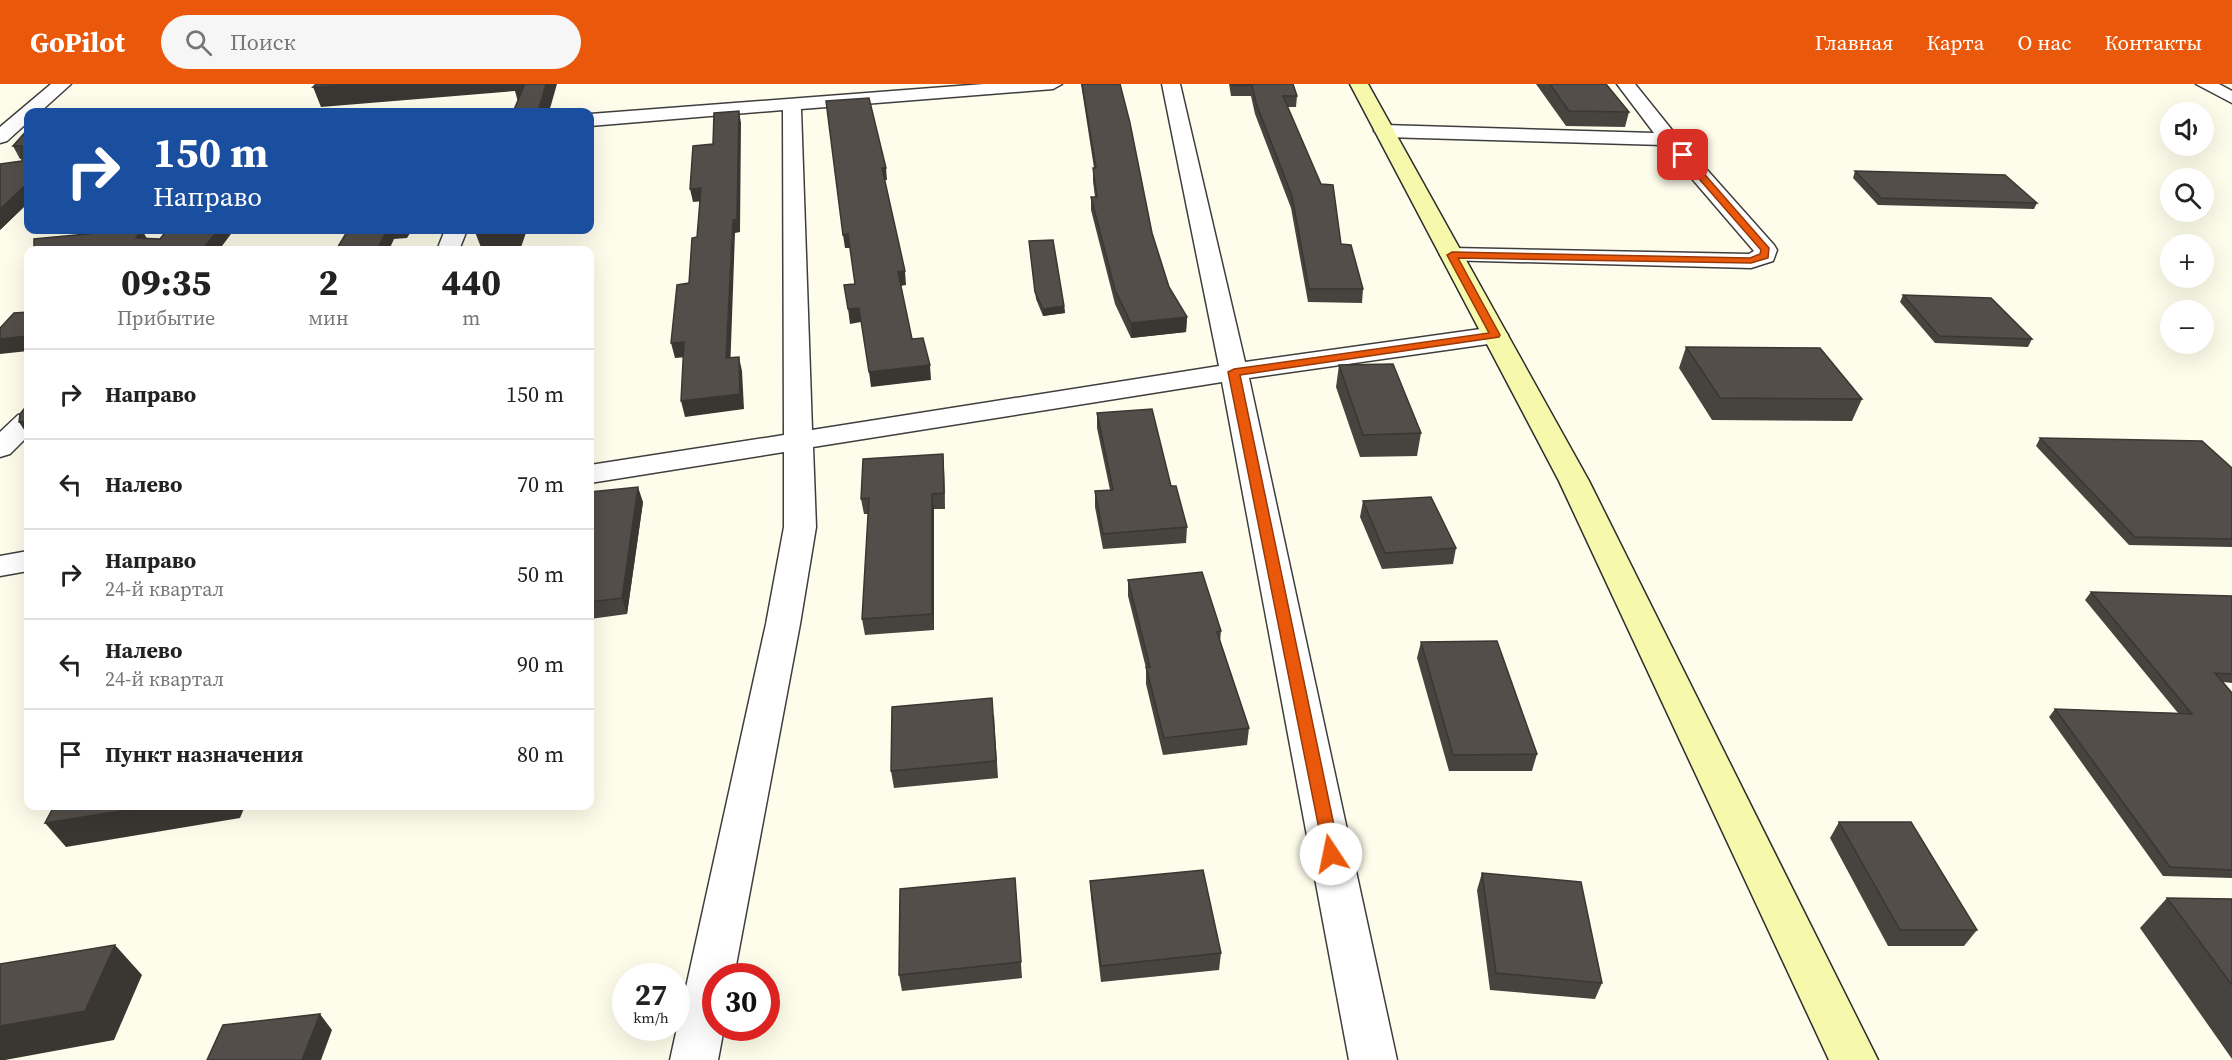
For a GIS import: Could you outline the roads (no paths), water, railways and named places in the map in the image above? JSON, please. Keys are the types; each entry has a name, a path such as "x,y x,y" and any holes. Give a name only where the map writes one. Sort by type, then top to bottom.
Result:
{"street":[{"path":"35,108 62,84"},
{"path":"594,120 1053,84"},
{"path":"1171,84 1234,372 1373,1060"},
{"path":"1359,84 1574,481 1854,1060"},
{"path":"1452,255 1751,261 1765,256 1766,250 1669,139 1626,84"},
{"path":"2205,84 2232,98"},
{"path":"694,1060 783,624 798,538 792,104"},
{"path":"0,137 24,117"},
{"path":"1384,131 1669,139"},
{"path":"594,473 1234,372 1495,335"},
{"path":"0,448 24,425"},
{"path":"0,566 24,562"}]}
